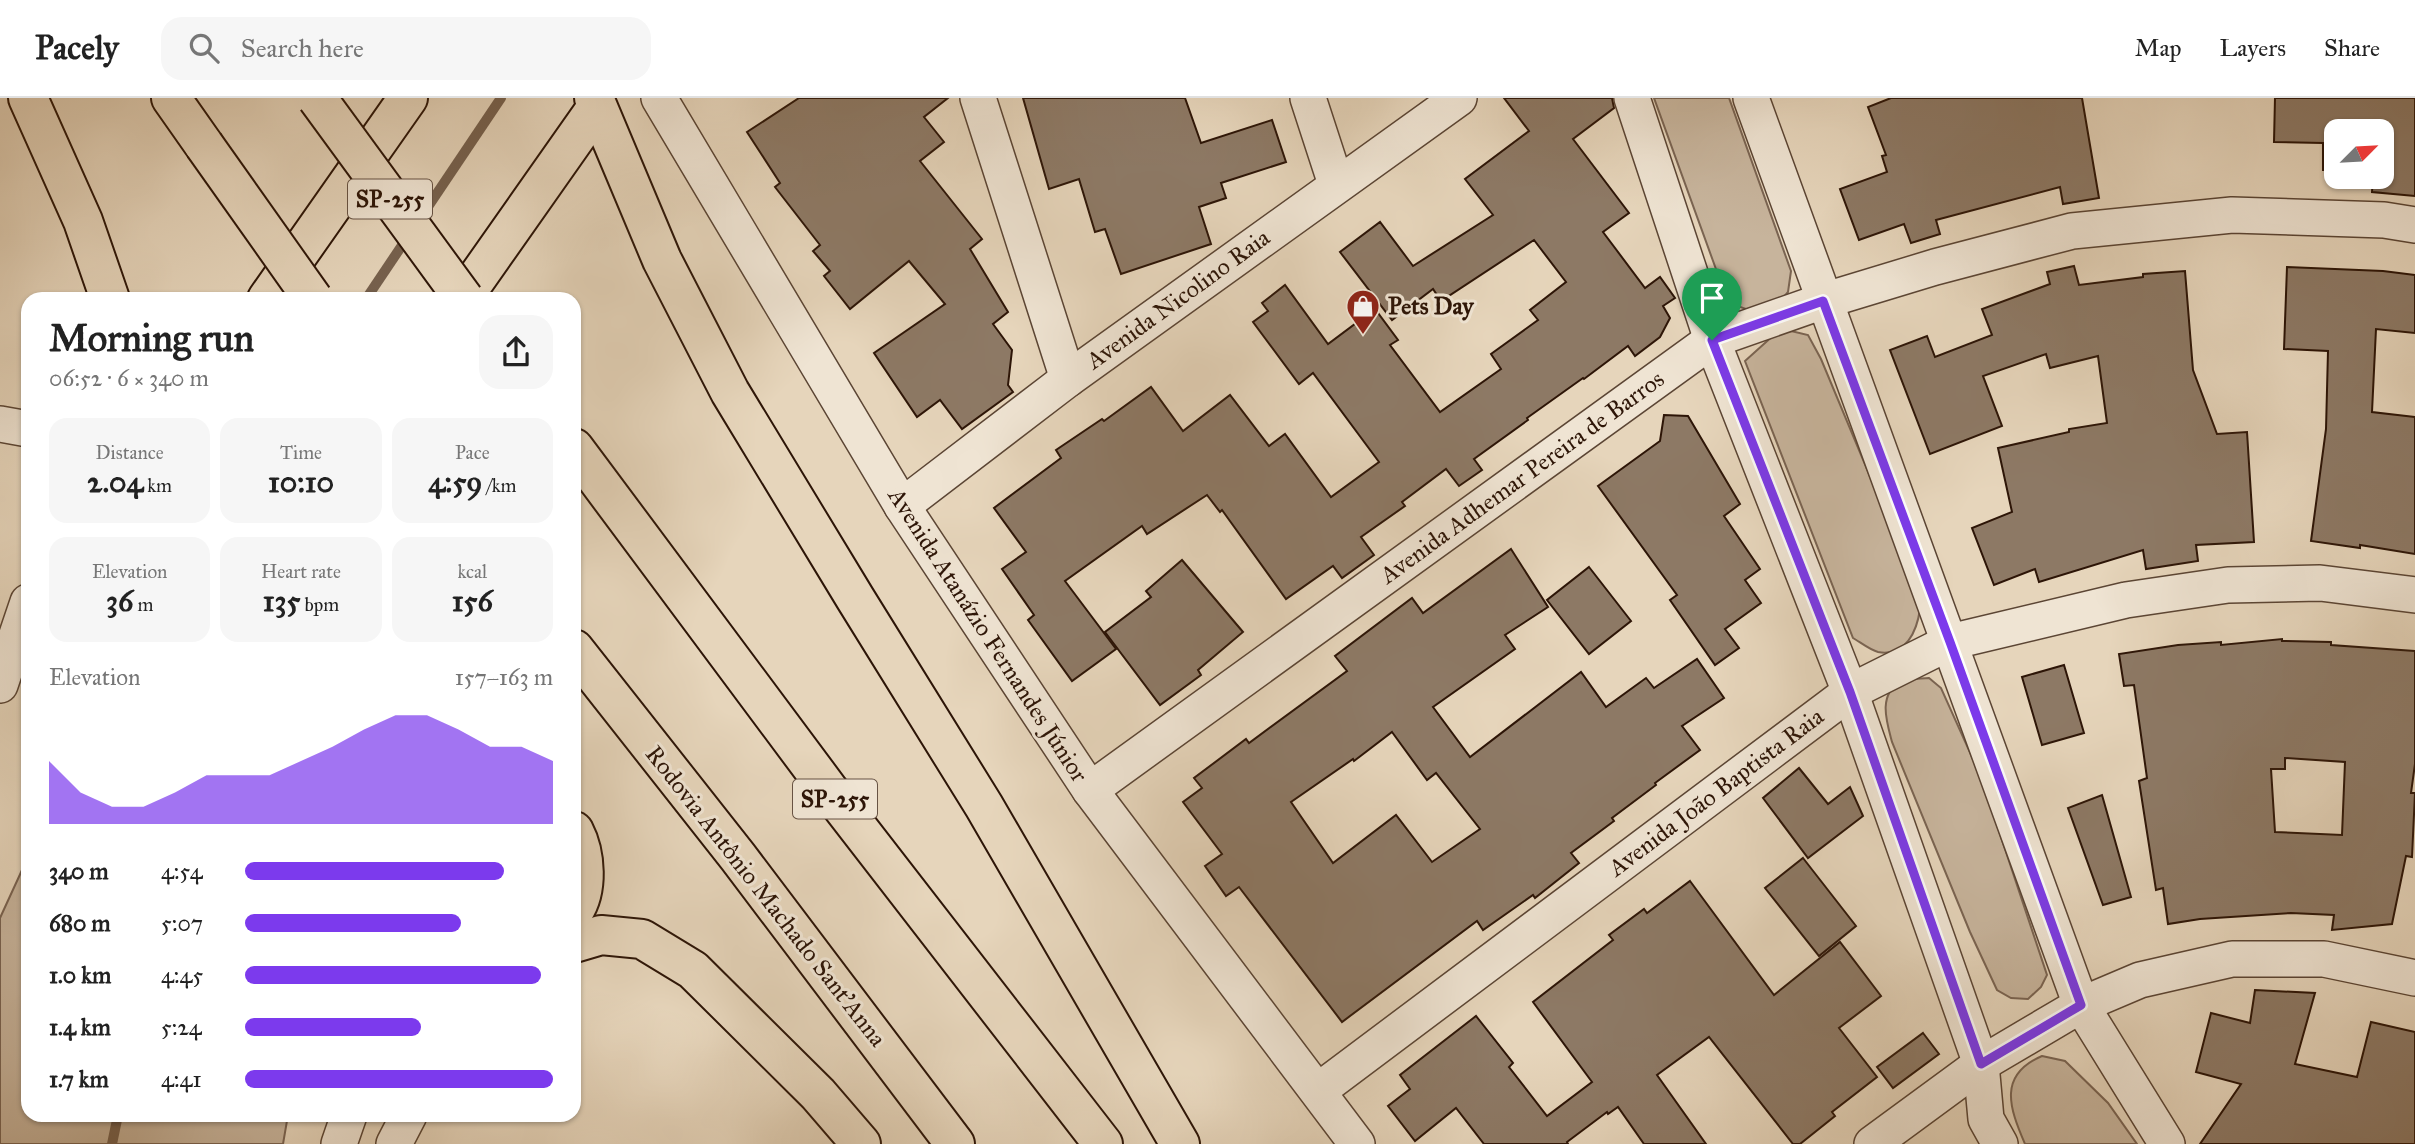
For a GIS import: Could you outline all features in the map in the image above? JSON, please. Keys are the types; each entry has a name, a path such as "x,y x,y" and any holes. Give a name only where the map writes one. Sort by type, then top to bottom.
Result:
{"highway":[{"path":"28,98 83,220 108,292"},
{"path":"171,98 308,292"},
{"name":"SP-255","path":"317,98 458,292"},
{"path":"272,292 408,98"},
{"path":"468,292 598,101"},
{"path":"598,101 662,260 730,392 985,806 1180,1144"},
{"name":"SP-255","path":"581,457 828,789 1103,1144"},
{"name":"Rodovia Antônio Machado Sant'Anna","path":"581,658 738,857 955,1144"},
{"path":"581,858 584,869 581,890"},
{"path":"581,941 601,935 642,939 693,970 818,1094 861,1144"}],"street":[{"name":"Avenida Atanázio Fernandes Júnior","path":"659,98 902,506 1090,790 1357,1144"},
{"path":"978,98 1068,379"},
{"path":"1308,98 1336,184"},
{"name":"Avenida Nicolino Raia","path":"902,506 1068,379 1459,98"},
{"path":"1632,98 1712,340 1850,692 1981,1064 1986,1119 2000,1144"},
{"path":"1751,98 2081,1005 2167,1144"},
{"name":"Avenida Adhemar Pereira de Barros","path":"1090,790 1712,340 1823,301 1935,267 2072,231 2232,215 2384,220 2415,225"},
{"path":"0,424 21,428"},
{"name":"Avenida João Baptista Raia","path":"1318,1091 1850,692 1950,642 2126,600 2228,585 2320,583 2415,595"},
{"path":"0,685 21,623"},
{"path":"1872,1144 1981,1064 2081,1005 2140,980 2232,959 2324,959 2413,969"},
{"path":"339,1144 347,1122"},
{"path":"351,1122 356,1144"}],"shaded area":[{"path":"1654,98 1729,98 1791,271 1788,292 1777,305 1752,311 1737,306 1725,294"},
{"path":"1791,331 1808,335 1821,359 1882,505 1920,609 1913,634 1896,650 1878,652 1853,638 1745,361 1775,334"},
{"path":"1929,678 1941,688 1981,777 2047,975 2041,987 2028,999 2011,998 1997,990 1970,932 1892,742 1886,709 1889,694 1904,681"},
{"path":"21,872 21,1122 287,1122 283,1144 0,1144 0,918"},
{"path":"2042,1056 2065,1061 2108,1103 2137,1144 2025,1144 2012,1105 2013,1082 2028,1064"}],"building":[{"path":"799,98 948,98 924,117 944,142 920,161 982,239 970,249 1008,312 993,324 1012,350 1008,385 1013,392 962,429 940,400 917,417 874,353 945,304 909,261 850,309 824,276 830,271 813,251 820,245 775,187 780,183 747,132"},
{"path":"1023,98 1185,98 1201,143 1272,120 1286,162 1221,183 1226,198 1199,207 1211,244 1121,274 1105,229 1095,232 1079,179 1049,189"},
{"path":"1504,98 1612,98 1614,108 1573,139 1629,213 1603,232 1645,288 1660,277 1675,298 1663,306 1670,318 1660,337 1635,356 1628,346 1527,418 1528,420 1474,459 1482,470 1459,486 1446,469 1402,502 1405,506 1361,537 1374,555 1342,578 1333,566 1286,599 1222,510 1220,512 1207,495 1147,534 1142,526 1065,581 1116,649 1072,681 1028,620 1034,615 1002,569 1026,552 994,508 1061,458 1056,450 1102,419 1104,421 1151,387 1183,431 1230,395 1269,446 1285,434 1331,497 1379,462 1313,373 1299,384 1253,322 1268,311 1262,303 1285,285 1328,344 1375,309 1398,340 1390,345 1440,412 1501,369 1491,354 1538,320 1530,310 1566,282 1534,240 1441,301 1433,289 1392,320 1340,252 1380,222 1413,266 1493,215 1465,179 1529,131"},
{"path":"1891,98 2082,98 2099,198 2063,204 2060,187 1936,220 1940,234 1911,243 1904,224 1859,240 1840,189 1887,172 1882,156 1886,155 1868,107"},
{"path":"2275,98 2415,98 2415,196 2372,192 2372,189 2394,189 2394,119 2324,119 2324,170 2323,143 2274,142"},
{"path":"2074,266 2079,285 2143,277 2143,274 2185,271 2193,370 2217,434 2247,432 2254,542 2196,545 2198,561 2146,569 2143,550 2039,582 2035,569 1994,585 1972,528 2012,512 1998,448 2069,432 2069,429 2107,423 2098,356 2050,368 2046,354 1983,376 2002,426 1930,454 1890,350 1927,336 1935,357 1992,335 1982,309 2050,284 2047,272"},
{"path":"2287,267 2415,275 2415,333 2376,329 2372,412 2415,417 2415,554 2360,545 2360,548 2311,541 2326,429 2328,351 2284,349"},
{"path":"1664,415 1688,416 1740,504 1724,516 1760,569 1745,580 1761,603 1725,629 1739,648 1715,665 1670,600 1677,595 1598,486 1660,441"},
{"path":"1511,549 1548,607 1505,635 1515,649 1433,707 1470,757 1581,672 1606,707 1646,678 1654,688 1697,659 1724,698 1682,726 1700,750 1655,783 1656,785 1612,818 1614,821 1571,853 1579,863 1535,898 1533,895 1483,930 1477,921 1342,1022 1239,887 1226,896 1205,866 1222,854 1183,802 1202,788 1194,778 1246,739 1249,743 1347,671 1335,656 1412,598 1423,613","holes":["1392,732 1427,780 1436,773 1480,829 1432,862 1396,815 1333,863 1291,802 1353,759 1354,761"]},
{"path":"1182,560 1243,632 1198,670 1201,675 1160,705 1105,632 1151,597 1146,591"},
{"path":"1589,567 1631,621 1589,654 1547,600"},
{"path":"2282,639 2415,651 2412,857 2406,856 2392,924 2332,930 2334,915 2291,913 2200,919 2168,924 2163,888 2156,890 2139,781 2147,778 2134,685 2124,686 2119,654 2178,645 2221,642 2221,645","holes":["2285,758 2345,762 2342,835 2275,832 2271,769 2285,769"]},
{"path":"2064,665 2084,733 2042,745 2022,677"},
{"path":"1799,768 1828,804 1850,787 1863,816 1808,858 1763,798"},
{"path":"2102,795 2131,897 2103,905 2068,808"},
{"path":"1803,858 1856,926 1819,956 1765,888"},
{"path":"1690,881 1774,995 1840,942 1881,996 1839,1028 1877,1077 1832,1112 1835,1116 1800,1144 1793,1144 1709,1037 1657,1075 1706,1144 1644,1144 1618,1107 1608,1114 1607,1112 1567,1142 1568,1144 1484,1144 1456,1108 1415,1141 1388,1106 1410,1089 1400,1075 1476,1016 1513,1063 1509,1067 1547,1116 1592,1082 1533,1002 1613,940 1609,935 1644,909 1647,913"},
{"path":"2255,990 2315,993 2295,1064 2357,1077 2371,1022 2415,1032 2415,1144 2200,1144 2241,1084 2196,1072 2211,1013 2250,1023"},
{"path":"1923,1033 1939,1054 1893,1088 1877,1067"}],"waterway":[{"path":"371,292 501,98"},
{"path":"112,1144 117,1122"}],"place":[{"name":"Pets Day","path":"1363,336"}],"route":[{"path":"1823,301 1855,386 2081,1005 1981,1064 1850,692 1712,340 1823,301"}]}
